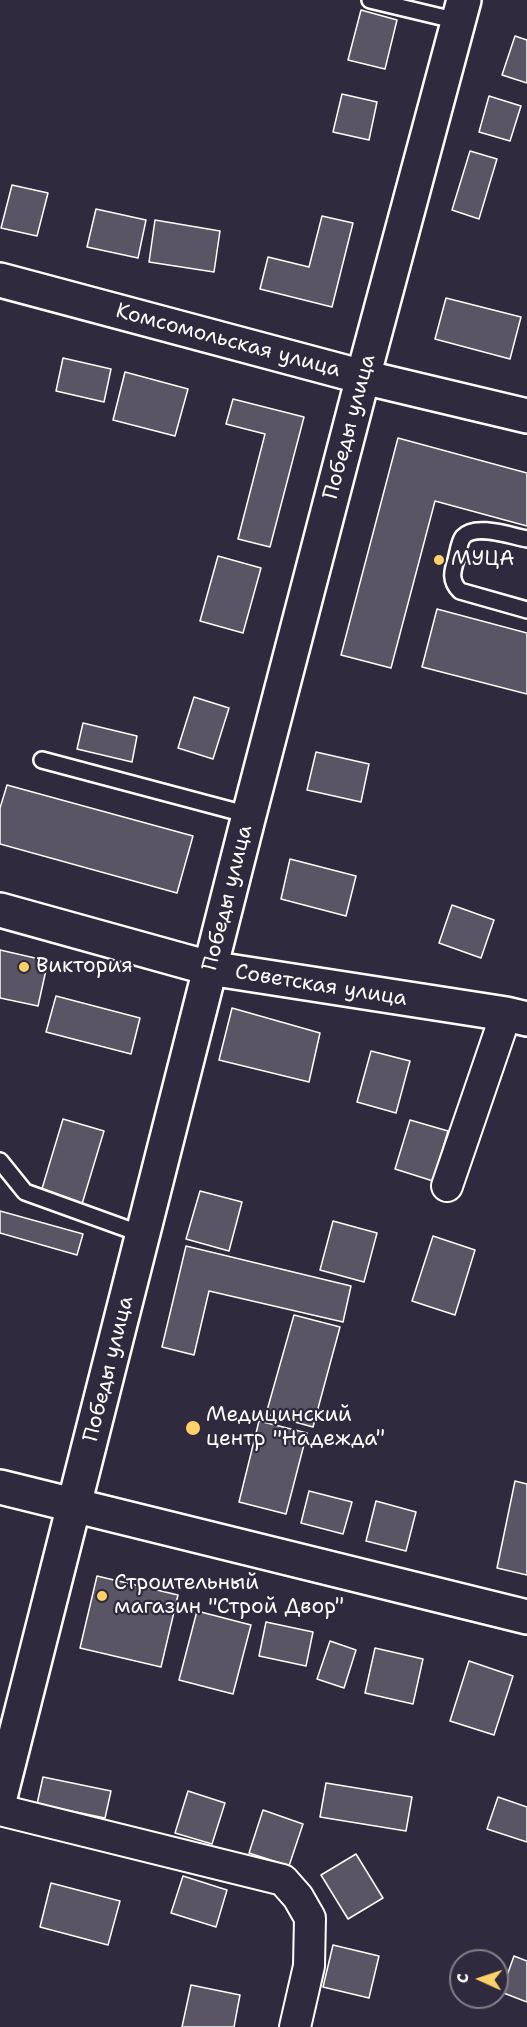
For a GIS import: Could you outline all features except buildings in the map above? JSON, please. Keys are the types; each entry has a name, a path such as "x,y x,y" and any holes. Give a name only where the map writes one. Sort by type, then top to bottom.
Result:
{"main road":[{"name":"Победы улица","path":"0,1797 249,815 461,10"},
{"name":"Комсомольская улица","path":"0,280 363,377 527,416"},
{"name":"Советская улица","path":"0,910 210,968 516,1017"},
{"path":"0,1487 527,1617"}],"street":[{"name":"Советская улица","path":"447,1186 516,1017"},
{"path":"0,1810 284,1880 298,1897 310,1918 309,1966 295,2027"}],"lane":[{"path":"370,0 461,10"},
{"path":"527,539 478,529 462,538 452,574 454,585 460,591 527,610"},
{"path":"42,759 249,815"},
{"path":"0,1161 25,1192 144,1235"}],"place":[{"name":"МУЦА","path":"439,560"},
{"name":"Виктория","path":"24,967"},
{"name":"Медицинский центр \"Надежда\"","path":"193,1428"},
{"name":"Строительный магазин \"Строй Двор\"","path":"102,1596"}]}
